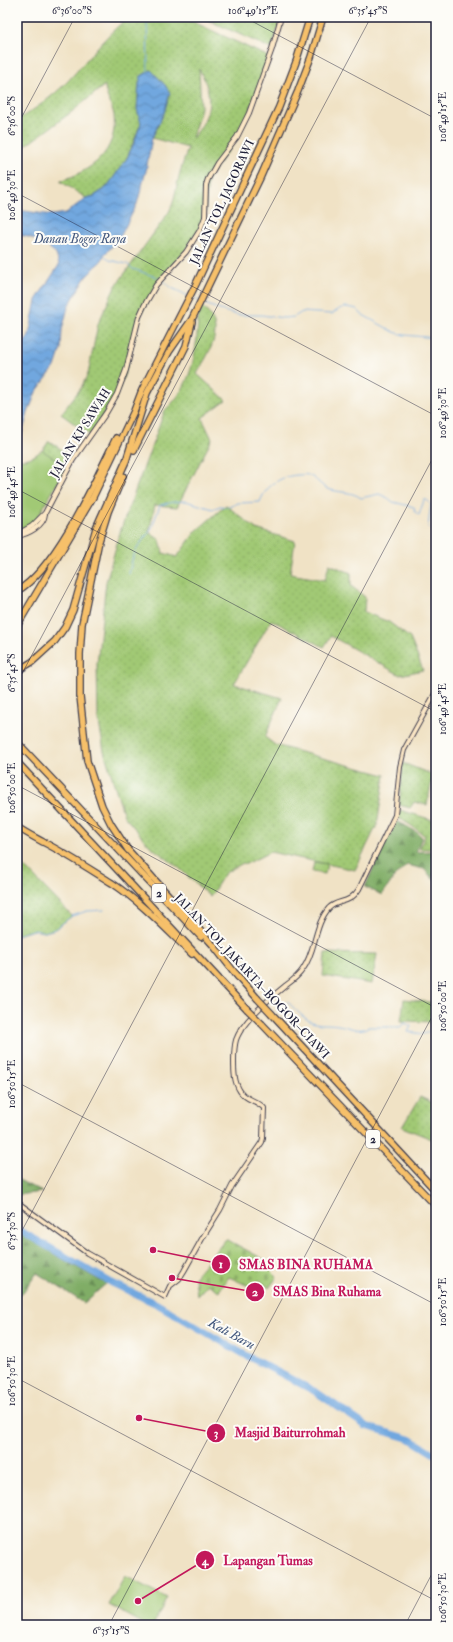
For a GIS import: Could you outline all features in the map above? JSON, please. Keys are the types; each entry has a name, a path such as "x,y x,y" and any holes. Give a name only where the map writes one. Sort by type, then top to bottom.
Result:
{"highway":[{"name":"JALAN TOL JAGORAWI","path":"142,390 196,284 276,114 296,62 310,17"},
{"name":"JALAN TOL JAGORAWI","path":"192,319 283,127 311,57 323,17"},
{"path":"17,671 45,652 65,627 76,600 96,528 126,461 147,393 169,352 192,319"},
{"path":"192,319 186,346 136,444 108,512 99,541 82,624 80,654 81,704 85,750 89,767 102,806 111,824 137,862 213,945 238,977"},
{"path":"17,591 40,571 62,541 142,390"},
{"path":"17,626 92,497 134,411 142,390"},
{"name":"JALAN TOL JAKARTA–BOGOR–CIAWI","path":"17,742 238,977 436,1191"},
{"name":"JALAN TOL JAKARTA–BOGOR–CIAWI","path":"17,762 247,1009 436,1206"},
{"path":"17,826 28,836 43,842 112,883 130,896 215,974"}],"street":[{"name":"JALAN KP SAWAH","path":"44,513 73,460 106,413 117,394 126,370 139,317 157,284 192,243 200,230 205,217 208,179 217,163 237,138 249,113 272,49 281,17"},
{"path":"17,532 23,531 32,526 44,513"},
{"path":"17,536 27,534 34,529 43,519 44,513"},
{"path":"17,1202 87,1252 165,1297 170,1286 179,1279 184,1271 220,1210 232,1186 251,1160 263,1138 264,1108 240,1092 234,1071 236,1040 240,1032 250,1020 285,986 294,980 302,970 308,959 320,923 329,909 333,905 350,899 359,889 395,815 400,767 404,750 436,692"}],"green space":[{"path":"131,17 178,17 187,19 269,57 249,113 237,138 208,179 205,217 192,243 157,284 139,318 126,370 117,394 90,435 61,414 81,388 88,374 98,324 115,287 169,212 173,203 180,172 188,148 152,138 164,113 165,85 151,70 139,84 137,109 141,123 127,158 107,187 94,196 86,198 60,181 82,172 92,165 107,150 112,140 114,115 106,93 105,85 69,114 17,152 17,120 43,103 61,88 107,37 124,21","holes":["199,69 204,78 209,96 209,105 204,122 192,138 201,108"]},
{"path":"201,17 281,17 272,49"},
{"path":"199,305 208,313 213,321 215,329 211,347 197,374 226,400 202,418 212,439 177,507 155,505 149,532 160,540 163,553 177,557 196,531 226,505 256,529 295,541 290,574 325,580 329,564 351,573 351,586 365,597 364,612 389,622 410,638 423,670 400,675 331,636 324,647 271,620 234,684 282,698 265,737 275,745 385,775 377,825 355,870 270,852 246,864 243,863 225,873 210,897 179,868 150,846 124,816 104,751 98,717 97,664 106,582 121,529 165,410 175,400 189,375 196,348"},
{"path":"49,441 71,456 66,466 42,451"},
{"path":"42,450 67,467 36,520 17,531 17,459 30,458"},
{"path":"403,763 433,775 427,805 414,802 410,808 399,805"},
{"path":"400,810 436,821 436,849 419,849 425,836 397,817"},
{"path":"397,821 415,831 422,837 416,852 436,851 436,882 424,869 407,865 396,875 382,895 365,887 383,846"},
{"path":"17,859 72,916 55,929 45,932 33,930 17,935"},
{"path":"314,862 327,864 325,874 312,872"},
{"path":"325,953 377,954 372,984 323,976"},
{"path":"404,999 436,1003 435,1022 401,1021"},
{"path":"420,1097 436,1104 436,1137 434,1140 402,1127"},
{"path":"17,1179 42,1192 17,1195"},
{"path":"17,1232 99,1280 107,1283 84,1303 37,1273 21,1295 17,1292"},
{"path":"226,1239 265,1260 265,1265 277,1277 269,1288 259,1280 253,1288 229,1277 219,1291 208,1284 197,1296 195,1278 198,1272"},
{"path":"125,1576 167,1598 153,1625 146,1625 109,1605"}],"water":[{"name":"Danau Bogor Raya","path":"151,70 165,85 170,93 164,113 152,138 146,171 137,204 119,239 85,278 68,307 62,330 61,349 55,367 36,392 17,451 17,409 20,404 20,390 17,375 17,354 29,335 36,300 59,265 55,253 47,246 32,238 17,235 17,210 53,215 66,213 86,198 94,196 107,187 127,158 133,145 141,123 137,109 139,84 141,76"}],"waterway":[{"path":"147,17 148,72"},
{"path":"104,255 109,260 127,264 133,269 159,278"},
{"path":"162,280 172,288 188,296"},
{"path":"193,298 199,301"},
{"path":"203,303 238,315 261,315 284,318 294,317 302,312 332,314 341,308 349,307 357,309 361,314 394,332 404,335 436,338"},
{"path":"129,574 133,556 140,543 151,530 160,505 186,501 213,509 220,506 229,507 238,503 260,502 270,486 275,482 292,476 308,475 328,489 354,494 361,498 379,494 393,502 414,507 415,512 419,515 424,500 427,500 431,504 428,527 433,530 436,529"},
{"path":"17,935 33,930 45,932 55,929 72,916 87,911 104,910"},
{"path":"287,1001 305,1018 319,1024 334,1024 353,1029 365,1029 368,1027 400,1027 405,1023 411,1026 408,1032 424,1034 436,1027"},
{"name":"Kali Baru","path":"17,1229 112,1283 157,1304 247,1356 316,1392 366,1426 410,1439 436,1455"}],"place":[{"name":"SMAS BINA RUHAMA","path":"153,1250"},
{"name":"SMAS Bina Ruhama","path":"172,1278"},
{"name":"Masjid Baiturrohmah","path":"139,1418"},
{"name":"Lapangan Tumas","path":"138,1601"}]}
